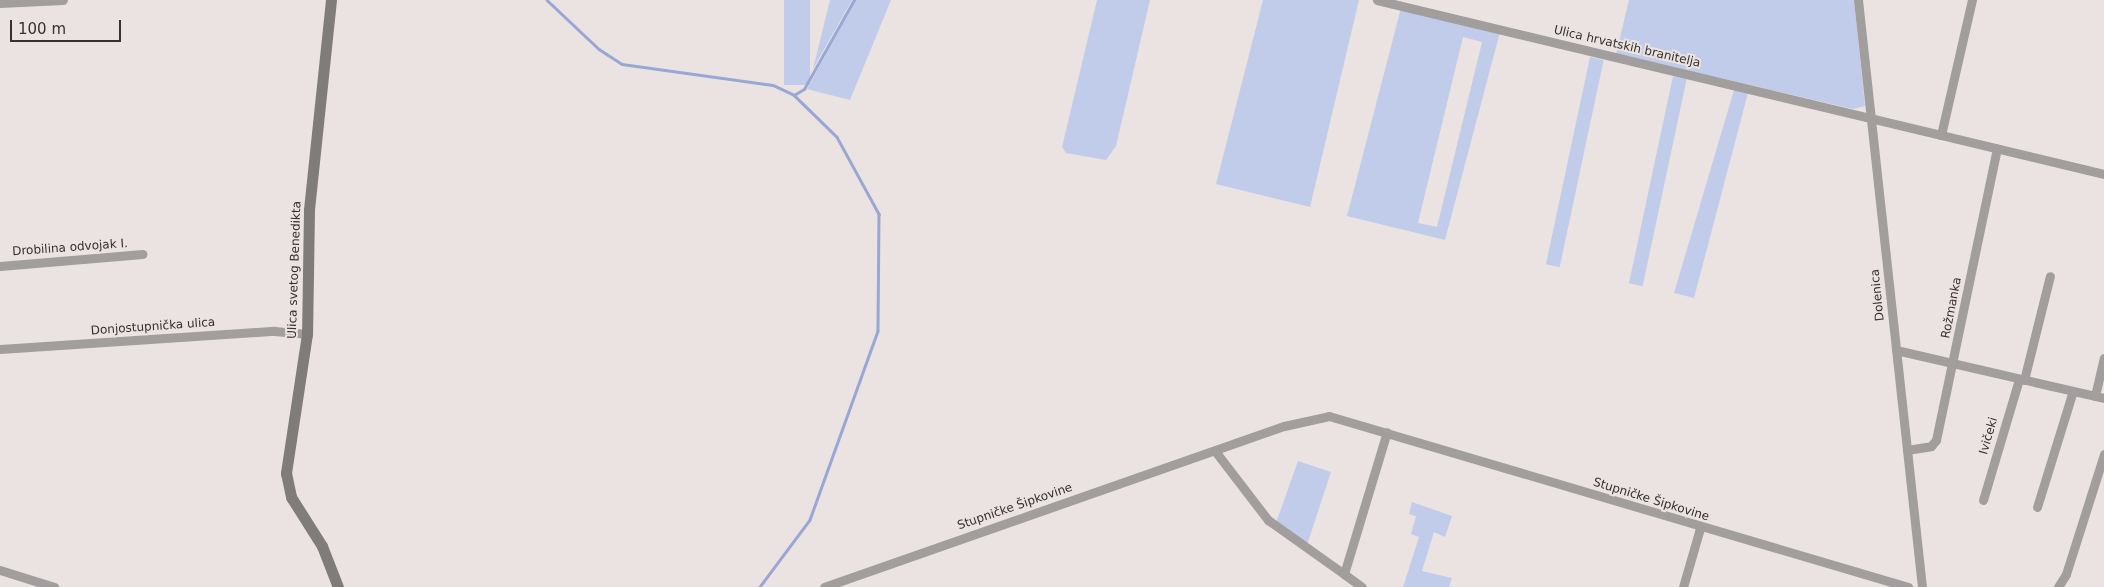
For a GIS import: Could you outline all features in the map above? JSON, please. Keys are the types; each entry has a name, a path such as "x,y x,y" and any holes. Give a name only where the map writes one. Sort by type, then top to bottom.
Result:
{"main road":[{"name":"Ulica svetog Benedikta","path":"332,0 309,210 307,334 287,485 330,563 338,587"}],"street":[{"path":"0,3 63,0"},
{"name":"Ulica hrvatskih branitelja","path":"1377,0 1871,118"},
{"name":"Dolenica","path":"1858,0 1922,587"},
{"path":"1941,136 1972,0"},
{"path":"1871,118 2104,174"},
{"name":"Rožmanka","path":"1907,450 1931,446 1936,440 1954,364 1997,148"},
{"name":"Drobilina odvojak I.","path":"0,266 142,254"},
{"name":"Ivičeki","path":"1983,500 2022,379 2050,276"},
{"name":"Donjostupnička ulica","path":"0,349 274,331 307,334"},
{"path":"1896,350 2099,397 2104,358"},
{"path":"2037,507 2072,391"},
{"name":"Stupničke Šipkovine","path":"824,587 1215,451 1322,416 1387,432 1700,528 1908,587"},
{"path":"1344,574 1387,432"},
{"path":"1215,451 1268,520 1362,587"},
{"path":"2058,587 2066,574 2104,454"},
{"path":"1683,587 1700,528"},
{"path":"0,570 54,587"}],"shaded area":[{"path":"784,0 810,0 810,85 784,85"},
{"path":"830,0 852,0 813,69"},
{"path":"856,0 891,0 850,100 807,89"},
{"path":"1097,0 1150,0 1116,146 1106,160 1066,153 1062,147"},
{"path":"1263,0 1359,0 1310,207 1216,184"},
{"path":"1629,0 1854,0 1865,106 1853,109 1616,54"},
{"path":"1401,8 1500,32 1445,240 1347,216","holes":["1463,37 1482,42 1437,227 1418,223"]},
{"path":"1590,57 1604,60 1560,267 1546,264"},
{"path":"1673,76 1687,79 1643,286 1629,283"},
{"path":"1734,90 1748,93 1694,298 1674,293"},
{"path":"1298,461 1331,472 1307,545 1276,523"},
{"path":"1412,502 1452,516 1445,537 1434,532 1422,571 1452,578 1449,587 1403,587 1419,537 1411,534 1416,516 1409,514"}],"waterway":[{"path":"547,0 599,49 622,64 773,85 794,95 837,137 879,214 878,331 810,520 760,587"},
{"path":"794,95 804,89 854,0"}]}
